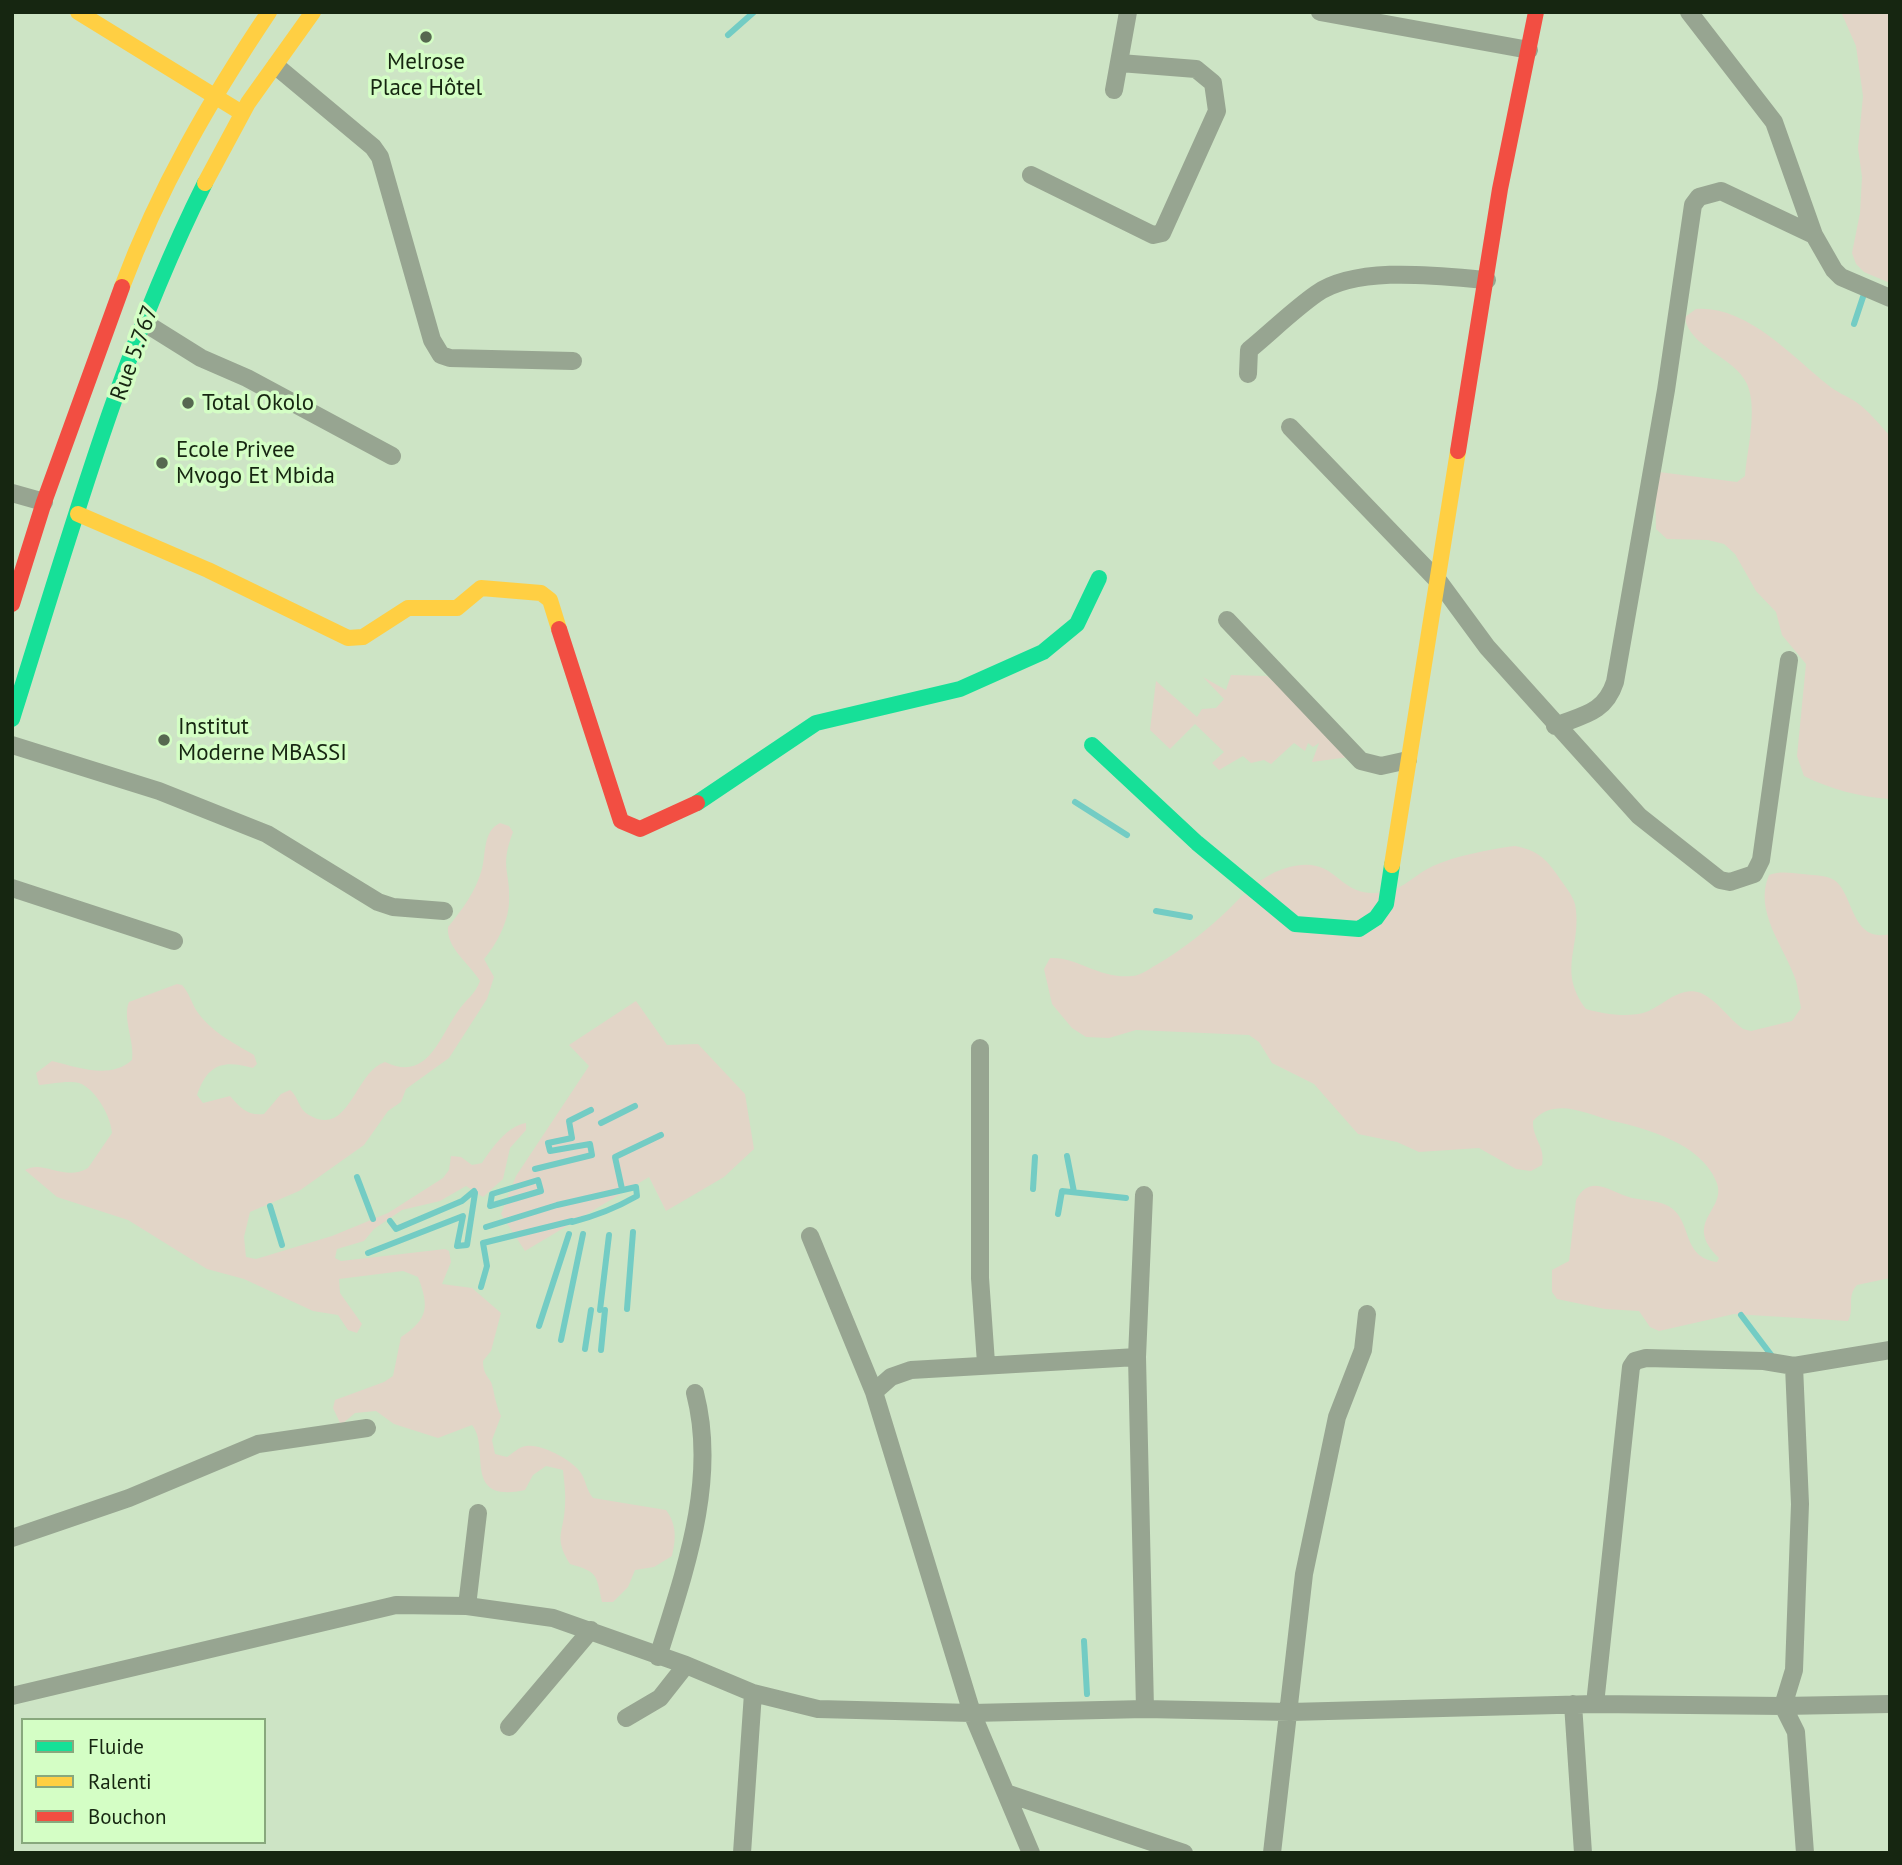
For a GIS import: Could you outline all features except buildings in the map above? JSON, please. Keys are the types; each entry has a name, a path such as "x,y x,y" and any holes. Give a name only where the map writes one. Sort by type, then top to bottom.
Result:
{"main road":[{"path":"78,12 242,113"},
{"path":"12,604 44,502 128,272 173,167 213,95 269,12"},
{"name":"Rue 5.767","path":"12,719 78,514 161,278 242,113 313,12"},
{"path":"1093,745 1197,843 1295,924 1359,929 1376,918 1387,904 1408,760 1440,583 1500,189 1536,12"},
{"path":"78,514 208,570 348,638 363,637 408,608 457,608 481,588 541,593 550,600 621,821 639,829 704,800 772,750 816,723 960,689 1043,652 1077,624 1099,578"}],"street":[{"path":"1114,90 1128,12"},
{"path":"1320,12 1529,50"},
{"path":"1689,12 1774,122 1814,235 1841,277 1890,298"},
{"path":"1031,176 1153,235 1162,233 1217,111 1213,83 1195,69 1120,63"},
{"path":"276,66 373,147 380,157 432,340 441,355 450,358 573,362"},
{"path":"1555,726 1597,710 1609,698 1615,682 1665,390 1693,205 1699,197 1721,191 1814,235"},
{"path":"1248,374 1250,351 1318,292 1358,279 1408,273 1486,280"},
{"path":"145,323 201,358 247,378 392,456"},
{"path":"1290,427 1440,583 1487,647 1555,726 1639,816 1713,877 1730,882 1754,874 1761,860 1789,660"},
{"path":"12,493 44,502"},
{"path":"1227,620 1361,761 1381,766 1408,760"},
{"path":"12,745 159,791 267,834 378,902 393,907 444,911"},
{"path":"12,888 174,941"},
{"path":"980,1048 980,1278 985,1363"},
{"path":"1144,1195 1137,1357 1145,1709"},
{"path":"810,1236 874,1392 972,1713 1031,1853"},
{"path":"1272,1853 1304,1574 1337,1417 1363,1350 1367,1314"},
{"path":"1595,1703 1631,1367 1635,1361 1646,1358 1764,1361 1794,1366 1890,1350"},
{"path":"874,1392 891,1377 911,1370 985,1363 1137,1357"},
{"path":"1794,1366 1800,1504 1794,1670 1783,1706 1796,1732 1805,1853"},
{"path":"657,1657 683,1575 698,1505 704,1444 703,1423 695,1393"},
{"path":"12,1538 130,1498 258,1444 367,1428"},
{"path":"467,1606 478,1513"},
{"path":"12,1696 396,1605 467,1606 553,1618 591,1630 657,1657 686,1665 753,1693 818,1710 972,1713 1145,1709 1290,1712 1595,1703 1783,1706 1890,1704"},
{"path":"509,1727 591,1630"},
{"path":"626,1718 660,1698 686,1665"},
{"path":"742,1853 753,1693"},
{"path":"1573,1704 1583,1853"},
{"path":"1006,1793 1184,1853"}],"shaded area":[{"path":"1841,12 1890,12 1890,283 1864,272 1856,264 1852,253 1860,213 1862,177 1858,148 1863,96 1856,46"},
{"path":"1696,309 1715,310 1733,316 1768,335 1831,387 1861,406 1890,436 1890,799 1846,792 1804,776 1797,756 1806,664 1782,635 1776,612 1756,591 1735,554 1724,544 1708,540 1667,539 1656,529 1655,486 1659,472 1737,482 1745,476 1752,417 1750,394 1747,384 1733,366 1703,344 1688,327 1685,317"},
{"path":"1231,675 1267,676 1356,756 1312,762 1319,743 1313,747 1308,743 1305,751 1294,743 1271,764 1264,760 1251,763 1243,756 1219,770 1212,763 1224,752 1195,724 1170,749 1150,730 1156,681 1197,717 1202,709 1216,708 1224,699 1203,677 1226,690"},
{"path":"500,823 509,826 513,832 506,862 509,903 501,933 484,959 494,977 487,999 449,1058 406,1089 401,1102 388,1111 364,1145 299,1191 250,1212 244,1237 246,1257 256,1259 332,1236 388,1213 443,1178 449,1170 451,1156 461,1157 472,1165 482,1163 506,1133 526,1123 526,1130 510,1148 503,1179 483,1197 466,1186 440,1201 402,1210 374,1229 364,1241 337,1249 335,1258 341,1261 445,1249 449,1251 451,1262 442,1284 472,1288 501,1313 491,1351 483,1361 501,1416 492,1440 495,1454 507,1457 523,1447 540,1447 572,1463 583,1476 593,1498 666,1510 675,1532 672,1556 654,1567 635,1570 628,1587 613,1602 602,1602 591,1572 570,1564 565,1555 561,1541 565,1501 563,1470 546,1466 533,1475 525,1490 505,1492 492,1489 485,1482 477,1435 472,1425 438,1438 394,1424 376,1411 355,1413 341,1425 333,1408 335,1400 384,1382 393,1376 401,1337 417,1324 424,1311 424,1296 418,1277 403,1271 339,1279 340,1293 362,1324 357,1333 348,1330 338,1315 313,1311 244,1279 207,1269 128,1220 57,1197 25,1170 39,1167 62,1172 79,1172 88,1168 112,1133 102,1104 85,1086 70,1082 39,1085 36,1073 52,1061 82,1069 104,1071 123,1066 132,1060 127,1015 129,1002 177,984 182,985 196,1010 208,1024 222,1036 254,1055 257,1064 253,1068 234,1064 218,1066 212,1070 201,1084 197,1095 203,1103 230,1096 249,1112 264,1114 281,1094 290,1090 309,1115 323,1120 334,1118 343,1111 375,1068 385,1062 399,1067 411,1067 421,1062 430,1055 480,981 455,949 448,935 448,927 476,885 488,837"},
{"path":"1515,846 1529,850 1545,860 1574,900 1577,919 1571,969 1573,982 1586,1009 1593,1011 1616,1015 1639,1014 1679,994 1693,991 1712,1000 1743,1029 1751,1031 1792,1021 1801,1008 1797,984 1768,916 1765,889 1769,875 1789,873 1830,878 1838,883 1866,931 1876,935 1890,934 1890,1278 1857,1285 1852,1294 1848,1321 1734,1314 1659,1331 1650,1327 1639,1311 1605,1309 1557,1299 1552,1292 1552,1270 1569,1261 1576,1200 1588,1187 1602,1187 1670,1207 1682,1221 1692,1246 1706,1259 1717,1262 1719,1258 1708,1245 1704,1234 1708,1216 1717,1200 1716,1181 1709,1168 1698,1157 1672,1140 1657,1134 1582,1111 1561,1108 1551,1109 1533,1121 1543,1159 1542,1165 1531,1171 1516,1169 1479,1148 1419,1152 1397,1142 1358,1134 1314,1084 1272,1063 1259,1042 1249,1035 1136,1030 1109,1038 1086,1037 1072,1028 1052,1004 1044,969 1050,958 1069,960 1109,974 1138,975 1185,946 1212,925 1253,886 1283,869 1314,865 1359,891 1382,893 1398,888 1442,862 1473,853"},
{"path":"636,1001 667,1045 698,1044 745,1094 754,1149 724,1177 666,1211 649,1177 525,1251 501,1214 516,1176 589,1066 569,1045"}],"waterway":[{"path":"728,35 754,12"},
{"path":"1854,324 1865,291"},
{"path":"1075,802 1127,835"},
{"path":"1156,911 1190,917"},
{"path":"601,1123 635,1106"},
{"path":"535,1169 592,1155 590,1144 550,1151 548,1143 572,1138 569,1121 591,1110"},
{"path":"622,1189 615,1157 661,1135"},
{"path":"1067,1156 1074,1192"},
{"path":"1033,1189 1035,1157"},
{"path":"357,1177 373,1219"},
{"path":"538,1180 541,1191 490,1206 492,1194 538,1180"},
{"path":"486,1227 557,1205 636,1187 637,1196 606,1211 572,1222"},
{"path":"390,1221 396,1229 462,1201 474,1191"},
{"path":"1058,1214 1062,1191 1126,1198"},
{"path":"368,1253 463,1216 457,1246 467,1245 475,1193"},
{"path":"270,1206 282,1245"},
{"path":"481,1287 487,1266 483,1243 572,1221"},
{"path":"627,1309 633,1232"},
{"path":"539,1326 569,1234"},
{"path":"561,1340 583,1234"},
{"path":"600,1310 609,1235"},
{"path":"585,1349 591,1310"},
{"path":"601,1350 605,1310"},
{"path":"1741,1315 1775,1360"},
{"path":"1084,1641 1087,1694"}],"traffic: fast":[{"path":"12,719 98,447 122,380 147,313 205,183"},
{"path":"697,803 816,723 960,689 1043,652 1077,624 1099,578"},
{"path":"1092,745 1197,843 1295,924 1359,929 1376,918 1386,904 1392,865"}],"traffic: slow":[{"path":"78,12 242,113"},
{"path":"122,287 152,215 187,145 269,12"},
{"path":"205,183 248,103 313,12"},
{"path":"1392,865 1458,451"},
{"path":"78,514 208,570 348,638 363,637 408,608 457,608 481,588 541,593 550,600 559,629"}],"traffic: jam":[{"path":"1458,451 1500,189 1536,12"},
{"path":"12,604 44,502 122,287"},
{"path":"559,629 621,821 640,829 697,803"}],"place":[{"name":"Melrose Place Hôtel","path":"426,37"},
{"name":"Total Okolo","path":"188,403"},
{"name":"Ecole Privee Mvogo Et Mbida","path":"162,463"},
{"name":"Institut Moderne MBASSI","path":"164,740"}]}
